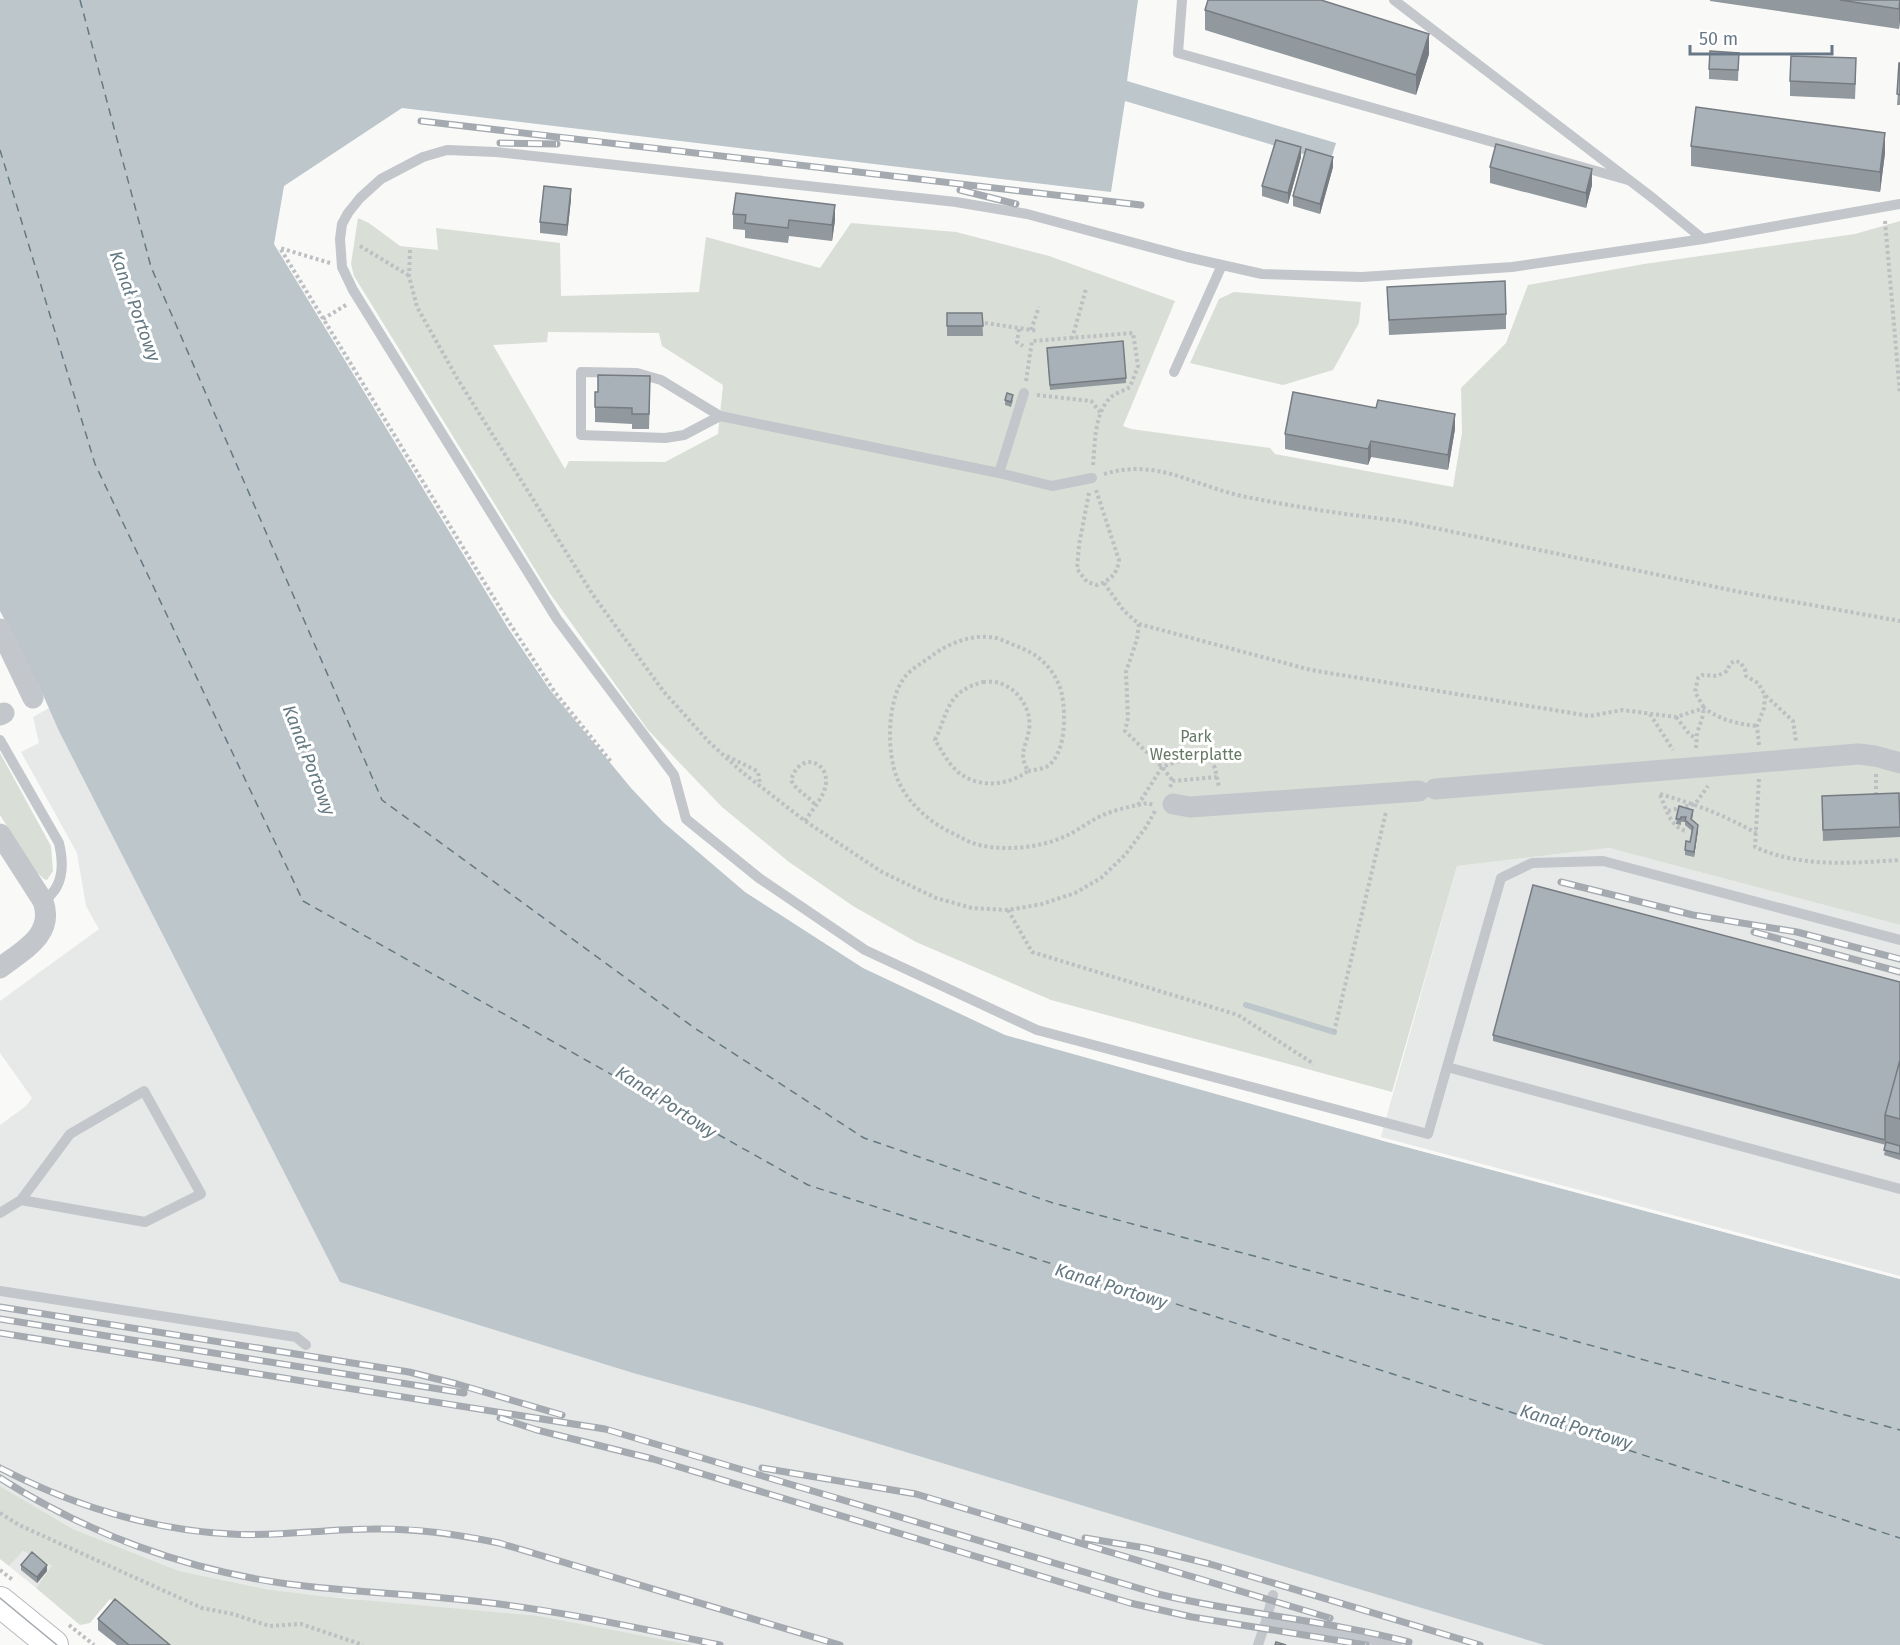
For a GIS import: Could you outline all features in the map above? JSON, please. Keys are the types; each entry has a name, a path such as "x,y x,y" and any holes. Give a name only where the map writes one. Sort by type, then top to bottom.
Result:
{"street":[{"path":"0,629 33,698"},
{"path":"1167,799 1190,807 1221,805 1858,754 1875,756 1900,764"},
{"path":"0,834 43,901 46,910 43,931 37,939 0,968"},
{"path":"0,1602 53,1645"}],"lane":[{"path":"1182,0 1178,53 1628,180"},
{"path":"1394,0 1703,239"},
{"path":"1900,204 1703,239 1512,267 1362,277 1262,274 1187,257 1027,214 956,202 638,166 496,152 447,150 423,157 381,179 360,198 348,213 342,224 340,239 342,267 358,298 557,619 674,775 686,819 759,878 865,950 1037,1030 1428,1134 1501,878 1532,863 1603,861 1900,940"},
{"path":"1174,372 1222,265"},
{"path":"720,416 684,435 665,438 581,435 581,372 637,373 661,380 720,416 1052,486 1092,478"},
{"path":"999,473 1024,393"},
{"path":"0,740 59,843 62,869 57,886 51,896 43,901"},
{"path":"1447,1066 1900,1189"},
{"path":"0,1213 21,1200 70,1134 144,1091 201,1194 145,1222 21,1200"},
{"path":"0,1292 296,1337 306,1345"},
{"path":"1258,1645 1273,1595"},
{"path":"1266,1621 1397,1645"}],"path":[{"path":"1884,208 1900,394"},
{"path":"360,246 409,276"},
{"path":"342,267 280,248 508,621 554,691 612,763"},
{"path":"410,250 409,276 417,307 451,368 593,596 664,692 723,755 806,821 882,873 936,897 972,908 1008,910 1042,904 1075,893 1101,878 1125,855 1167,799 1173,781 1217,777"},
{"path":"1072,339 1086,289"},
{"path":"323,318 358,298"},
{"path":"1031,330 1039,307"},
{"path":"973,322 1038,331"},
{"path":"1018,329 1017,342 1023,346"},
{"path":"1092,478 1119,560 1117,571 1109,581 1097,585 1087,582 1077,569 1079,545 1092,478 1096,434 1101,412 1110,398 1130,387 1138,366 1133,333 1032,341 1024,393 1091,401 1101,412"},
{"path":"1092,478 1121,469 1160,470 1239,495 1345,514 1401,521 1740,592 1900,621"},
{"path":"1104,583 1124,612 1139,624 1311,670 1590,716 1623,710 1676,717 1704,708"},
{"path":"1139,624 1137,639 1126,672 1128,718 1125,731 1162,767 1169,777"},
{"path":"1028,771 1023,762 1023,747 1029,731 1029,717 1016,692 1003,684 982,682 969,686 957,694 949,706 935,740 952,767 976,781 1004,783 1021,777 1028,771 1047,766 1056,757 1062,741 1065,722 1063,697 1057,680 1047,665 1028,650 1001,639 986,637 967,639 941,649 916,667 902,681 894,703 889,733 890,762 900,786 915,806 938,826 972,843 1004,848 1039,845 1067,836 1102,815 1147,803 1152,805"},
{"path":"1757,726 1733,723 1717,717 1704,708 1695,692 1698,678 1702,675 1716,676 1727,671 1734,661 1740,662 1745,669 1746,676 1758,683 1765,695 1793,721 1796,760"},
{"path":"1758,740 1757,726 1764,708 1765,695"},
{"path":"1676,717 1696,741 1704,708"},
{"path":"1650,714 1685,768"},
{"path":"1138,805 1162,767 1206,751 1215,768 1221,805"},
{"path":"723,755 758,772 760,785"},
{"path":"806,821 823,793 826,782 825,772 818,765 809,762 800,764 791,780 794,788 810,798 815,805"},
{"path":"1760,762 1755,847 1774,855 1821,863 1900,860"},
{"path":"1668,811 1695,804 1704,789 1732,764"},
{"path":"1651,770 1674,825 1686,831"},
{"path":"1876,771 1877,805"},
{"path":"1334,1032 1387,810 1389,793"},
{"path":"1660,794 1728,817 1756,833"},
{"path":"1008,910 1032,952 1238,1015 1314,1064"},
{"path":"0,1513 19,1525 202,1608 233,1614 269,1626 301,1624 363,1645"}],"shaded area":[{"path":"49,708 340,1282 633,1373 763,1409 1544,1645 622,1645 350,1598 265,1589 179,1571 73,1529 0,1486 0,1125 26,1106 32,1098 0,1053 0,1001 99,929 86,906 77,853 21,752 39,743 33,717"},
{"path":"1609,848 1900,925 1900,1279 1380,1140 1457,866"},
{"path":"23,1551 53,1567 36,1588 9,1566"}],"green space":[{"name":"Park Westerplatte","path":"358,218 369,223 400,246 438,250 436,228 560,243 561,296 699,292 706,237 820,268 851,223 956,232 1049,256 1175,301 1123,426 1270,448 1275,454 1453,487 1462,433 1461,388 1506,343 1528,285 1644,264 1855,234 1900,221 1900,925 1609,848 1457,866 1392,1092 1051,1000 916,942 853,906 789,862 722,807 648,730 549,592 354,276 351,264","holes":["548,332 659,333 662,346 723,385 718,434 665,462 569,461 565,469 493,345 547,342"]},
{"path":"1234,292 1361,302 1359,323 1333,370 1283,385 1190,363 1219,299"},
{"path":"0,753 51,846 53,871 47,880 35,871 0,815"},
{"path":"0,1486 73,1529 179,1571 265,1589 538,1616 691,1645 165,1645 110,1599 90,1623 80,1625 36,1588 52,1566 23,1551 9,1566 0,1559"}],"water":[{"name":"Kanał Portowy","path":"0,0 1138,0 1127,81 1336,143 1330,162 1125,101 1111,192 402,108 284,186 274,244 508,628 550,690 631,788 663,822 745,892 863,968 1005,1035 1380,1140 1900,1279 1900,1645 1544,1645 763,1409 633,1373 340,1282 0,611"}],"pier":[{"path":"1381,1137 1900,1276 1900,1279 1380,1140"}],"building":[{"path":"1208,0 1321,0 1429,34 1416,75 1205,10"},
{"path":"1840,0 1900,0 1899,9"},
{"path":"1710,51 1739,53 1738,70 1709,69"},
{"path":"1791,56 1856,58 1855,84 1790,81"},
{"path":"1900,63 1900,95 1897,94"},
{"path":"1696,107 1885,133 1880,172 1691,146"},
{"path":"1276,140 1301,147 1288,193 1262,186"},
{"path":"1496,144 1592,169 1586,193 1490,167"},
{"path":"1306,149 1333,157 1320,204 1293,196"},
{"path":"544,186 571,189 567,225 540,222"},
{"path":"736,193 835,205 832,225 789,220 788,228 745,223 746,215 733,214"},
{"path":"1505,281 1506,314 1389,320 1387,287"},
{"path":"947,313 982,313 983,326 947,326"},
{"path":"1123,341 1126,378 1050,385 1047,348"},
{"path":"598,375 650,376 649,414 632,414 632,408 595,407"},
{"path":"1293,392 1376,408 1378,400 1455,414 1448,455 1371,441 1368,449 1285,434"},
{"path":"1007,393 1013,395 1011,402 1005,400"},
{"path":"1899,793 1900,827 1823,830 1822,796"},
{"path":"1679,806 1693,810 1691,819 1698,825 1694,852 1685,850 1686,841 1690,842 1693,827 1685,820 1686,817 1676,819"},
{"path":"1533,885 1900,982 1900,1060 1885,1115 1885,1140 1493,1035"},
{"path":"1900,1060 1900,1119 1885,1115"},
{"path":"1886,1142 1900,1146 1900,1154 1884,1150"},
{"path":"32,1552 47,1565 37,1577 21,1565"},
{"path":"115,1599 170,1645 129,1645 98,1619"}],"waterway":[{"path":"1246,1005 1334,1032"}],"ferry route":[{"path":"80,0 151,267 382,800 693,1027 864,1138 1053,1203 1531,1329 1900,1430"},
{"path":"0,150 95,464 303,901 808,1185 1900,1538"}],"tram line":[{"path":"0,1598 57,1645"}],"railway":[{"path":"421,121 1141,205"},
{"path":"500,143 557,144"},
{"path":"960,190 1016,204"},
{"path":"1561,882 1693,915 1797,932 1900,959"},
{"path":"1754,932 1900,972"},
{"path":"0,1307 409,1372 562,1415"},
{"path":"0,1319 464,1393"},
{"path":"0,1333 605,1429 1158,1594 1378,1634 1409,1642"},
{"path":"500,1418 537,1430 653,1459 1130,1603 1192,1617 1366,1645"},
{"path":"0,1468 83,1504 141,1521 201,1532 249,1535 388,1529 452,1534 499,1543 840,1645"},
{"path":"762,1468 916,1494 1330,1618"},
{"path":"0,1478 33,1498 102,1532 175,1559 250,1578 334,1589 536,1609 720,1645"},
{"path":"1085,1538 1145,1548 1210,1564 1480,1645"}]}
